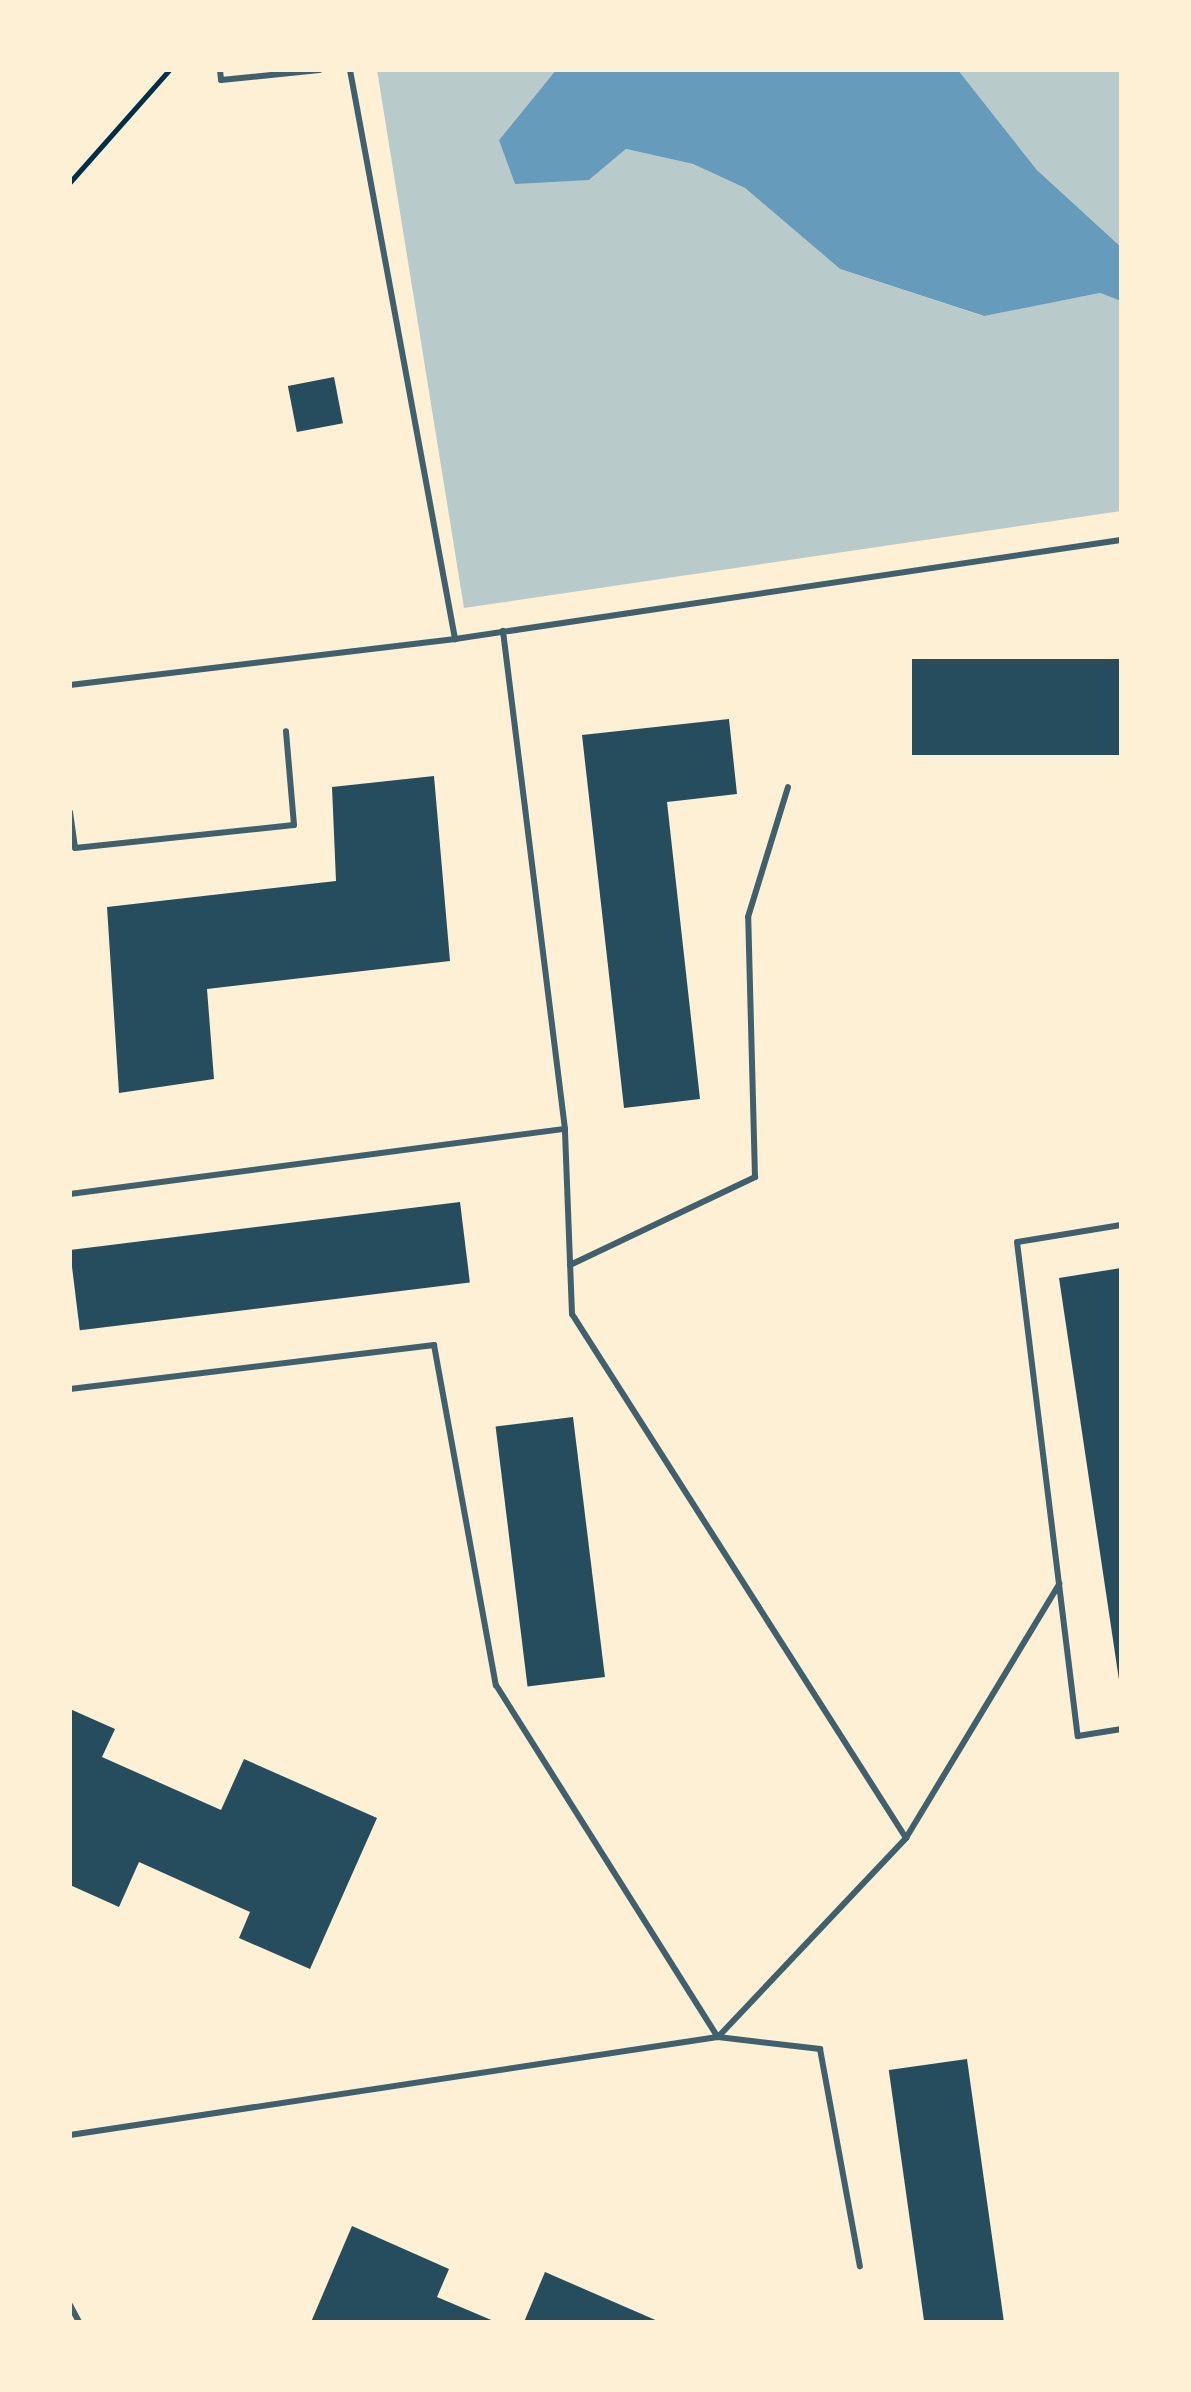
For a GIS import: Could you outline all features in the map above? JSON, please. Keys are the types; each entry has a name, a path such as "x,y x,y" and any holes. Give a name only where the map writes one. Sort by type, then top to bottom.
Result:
{"lane":[{"path":"220,70 221,80 319,70"},
{"path":"350,70 455,639"},
{"path":"70,685 455,639 1121,540"},
{"path":"503,631 565,1129 572,1314 906,1838"},
{"path":"70,812 75,848 294,825 286,731"},
{"path":"570,1265 755,1177 748,917 788,787"},
{"path":"70,1194 565,1129"},
{"path":"1121,1225 1017,1242 1078,1736 1121,1729"},
{"path":"70,1389 434,1345 496,1685 718,2037"},
{"path":"718,2037 906,1838 1059,1583"},
{"path":"70,2135 718,2037 820,2049 860,2266"},
{"path":"70,2305 79,2322"}],"path":[{"path":"70,182 169,70"}],"shaded area":[{"path":"377,70 556,70 499,140 589,180 626,149 693,164 745,188 840,269 983,316 1100,293 1121,301 1121,511 464,608"},
{"path":"958,70 1121,70 1121,247 1037,170"}],"water":[{"path":"556,70 958,70 1037,170 1121,247 1121,301 1100,293 984,316 840,269 745,188 693,164 626,149 589,180 515,184 499,140"}],"building":[{"path":"334,377 343,423 297,432 288,386"},
{"path":"912,659 1121,659 1121,755 912,755"},
{"path":"729,719 737,794 667,802 700,1099 624,1108 582,735"},
{"path":"434,776 450,961 207,989 214,1079 119,1093 107,907 336,881 332,787"},
{"path":"460,1202 470,1282 80,1330 70,1250"},
{"path":"1121,1268 1121,1679 1119,1680 1059,1278"},
{"path":"573,1417 605,1677 528,1687 496,1427"},
{"path":"70,1709 115,1729 102,1757 221,1810 244,1759 377,1818 310,1969 239,1938 250,1912 139,1862 119,1907 70,1885"},
{"path":"967,2059 1004,2322 924,2322 889,2070"},
{"path":"352,2226 449,2269 437,2297 496,2322 311,2322"},
{"path":"545,2272 660,2322 524,2322"}]}
